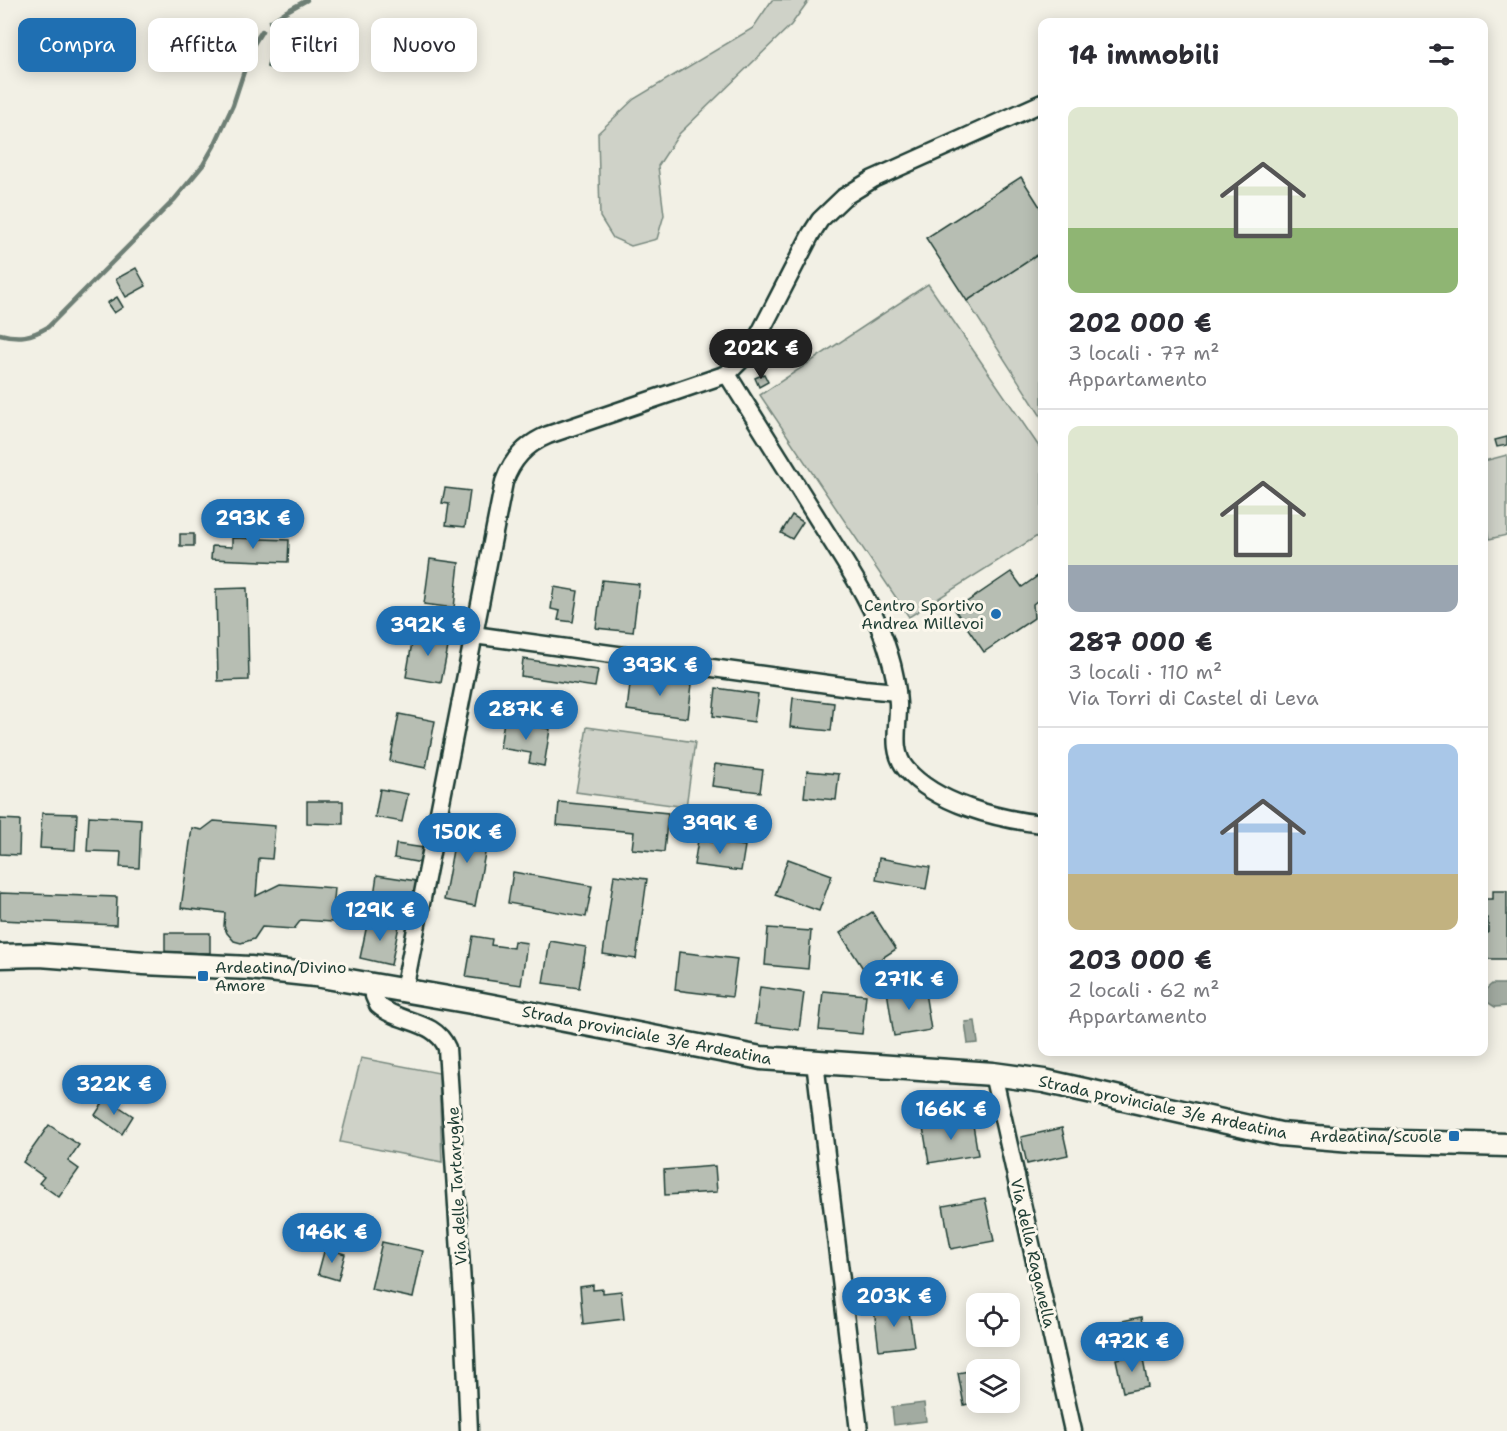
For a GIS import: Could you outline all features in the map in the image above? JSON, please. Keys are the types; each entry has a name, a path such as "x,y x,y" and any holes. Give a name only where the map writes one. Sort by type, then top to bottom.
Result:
{"main road":[{"name":"Strada provinciale 3/e Ardeatina","path":"0,956 40,955 250,968 376,984 647,1036 713,1051 761,1058 993,1074 1066,1085 1280,1134 1364,1141 1507,1145"}],"street":[{"path":"404,990 504,482 517,456 539,439 727,374 748,353 811,234 834,204 873,179 1038,105"},
{"path":"727,374 860,586 882,632 889,652 897,692 896,740 898,755 904,767 914,777 948,799 1001,817 1038,823"},
{"path":"474,635 897,692"},
{"name":"Via delle Tartarughe","path":"376,984 375,1001 381,1008 429,1028 442,1038 447,1048 469,1431"},
{"path":"815,1062 859,1431"},
{"name":"Via della Raganella","path":"993,1074 1074,1431"}],"shaded area":[{"path":"772,0 809,0 791,25 679,134 658,166 664,215 657,239 631,246 613,238 600,217 598,133 634,99 753,28"},
{"path":"1038,255 1038,412 967,301"},
{"path":"928,284 1038,445 1038,536 909,617 760,395"},
{"path":"1507,455 1507,535 1489,539 1488,534 1488,460"},
{"path":"587,727 695,742 686,807 576,792"},
{"path":"1492,984 1507,984 1507,1006 1495,1007 1488,1003 1488,988"},
{"path":"975,1021 978,1043 968,1044 965,1022"},
{"path":"361,1058 439,1073 442,1162 340,1142"},
{"path":"924,1403 926,1421 894,1425 892,1407"}],"building":[{"path":"1021,177 1038,204 1038,255 967,301 926,238"},
{"path":"136,268 146,286 126,297 116,279"},
{"path":"117,297 123,307 114,313 107,303"},
{"path":"764,374 768,382 759,387 755,378"},
{"path":"1507,437 1507,445 1497,447 1495,440"},
{"path":"445,488 470,491 465,527 446,525 449,504 442,503"},
{"path":"792,515 803,522 792,539 781,533"},
{"path":"180,534 194,534 194,546 180,546"},
{"path":"232,538 289,540 288,562 211,559 212,546 232,547"},
{"path":"430,559 459,563 454,608 424,604"},
{"name":"Centro Sportivo Andrea Millevoi","path":"1011,572 1022,587 1038,576 1038,600 1033,604 1034,618 984,652 955,610"},
{"path":"602,580 639,584 633,632 596,628"},
{"path":"554,587 578,591 573,622 558,620 560,611 551,609"},
{"path":"247,588 249,680 218,681 216,589"},
{"path":"414,631 450,637 441,683 406,677"},
{"path":"523,659 598,670 595,687 521,676"},
{"path":"631,676 692,684 688,718 627,710"},
{"path":"716,688 758,694 754,722 713,716"},
{"path":"793,698 834,703 831,731 790,727"},
{"path":"399,714 435,721 426,768 390,761"},
{"path":"504,721 550,729 544,766 529,763 531,753 500,748"},
{"path":"715,764 763,770 760,792 712,786"},
{"path":"807,771 839,774 836,800 804,797"},
{"path":"380,789 408,794 402,822 375,817"},
{"path":"307,801 343,801 343,824 307,823"},
{"path":"559,802 668,813 664,852 632,849 634,832 557,825"},
{"path":"42,813 77,814 75,850 40,848"},
{"path":"89,816 141,819 139,868 120,867 121,852 87,851"},
{"path":"0,819 20,820 19,855 0,854"},
{"path":"214,821 275,826 272,859 259,858 256,896 280,884 335,888 332,922 301,920 294,929 262,927 254,939 241,943 234,941 227,933 224,926 225,913 181,908 192,828 202,830"},
{"path":"458,822 490,827 475,906 444,900"},
{"path":"698,840 745,846 741,871 694,865"},
{"path":"396,844 424,848 422,863 394,858"},
{"path":"879,858 930,867 926,889 876,880"},
{"path":"788,859 832,875 819,911 775,895"},
{"path":"513,872 592,886 586,917 508,903"},
{"path":"377,875 416,881 412,908 373,902"},
{"path":"614,875 647,879 636,959 603,954"},
{"path":"1493,891 1507,891 1507,959 1488,959 1488,899 1493,899"},
{"path":"0,893 117,897 116,925 0,920"},
{"path":"872,912 896,949 864,970 840,933"},
{"path":"368,920 399,926 391,965 360,958"},
{"path":"768,928 811,931 808,969 765,965"},
{"path":"165,933 210,933 210,953 165,952"},
{"path":"473,936 492,939 491,945 513,948 514,941 527,943 521,985 466,977"},
{"path":"550,941 586,947 579,988 543,983"},
{"path":"679,952 737,959 732,997 675,990"},
{"path":"924,986 931,1030 894,1036 887,991"},
{"path":"760,987 804,993 799,1030 755,1024"},
{"path":"823,991 866,995 862,1034 819,1030"},
{"path":"106,1098 133,1116 122,1134 95,1115"},
{"path":"972,1119 978,1155 929,1163 923,1127"},
{"path":"49,1125 79,1145 68,1161 79,1169 59,1197 39,1183 44,1177 23,1162"},
{"path":"1062,1128 1068,1155 1027,1164 1021,1137"},
{"path":"715,1166 717,1192 665,1195 664,1170"},
{"path":"985,1198 994,1241 951,1249 943,1206"},
{"path":"382,1242 423,1251 413,1298 371,1289"},
{"path":"325,1248 345,1254 338,1280 318,1274"},
{"path":"593,1285 593,1290 603,1289 603,1293 621,1291 624,1319 583,1324 580,1287"},
{"path":"908,1305 914,1346 879,1350 874,1309"},
{"path":"1141,1317 1145,1343 1118,1348 1113,1323"},
{"path":"1142,1354 1148,1387 1123,1392 1116,1359"},
{"path":"966,1371 966,1404 964,1405 958,1373"}],"waterway":[{"path":"276,18 307,0"},
{"path":"0,334 25,336 48,327 174,200 203,165 214,146 233,105 252,47 262,31"}],"place":[{"name":"Centro Sportivo Andrea Millevoi","path":"996,614"},
{"name":"Ardeatina/Divino Amore","path":"203,976"},
{"name":"Ardeatina/Scuole","path":"1454,1136"}]}
